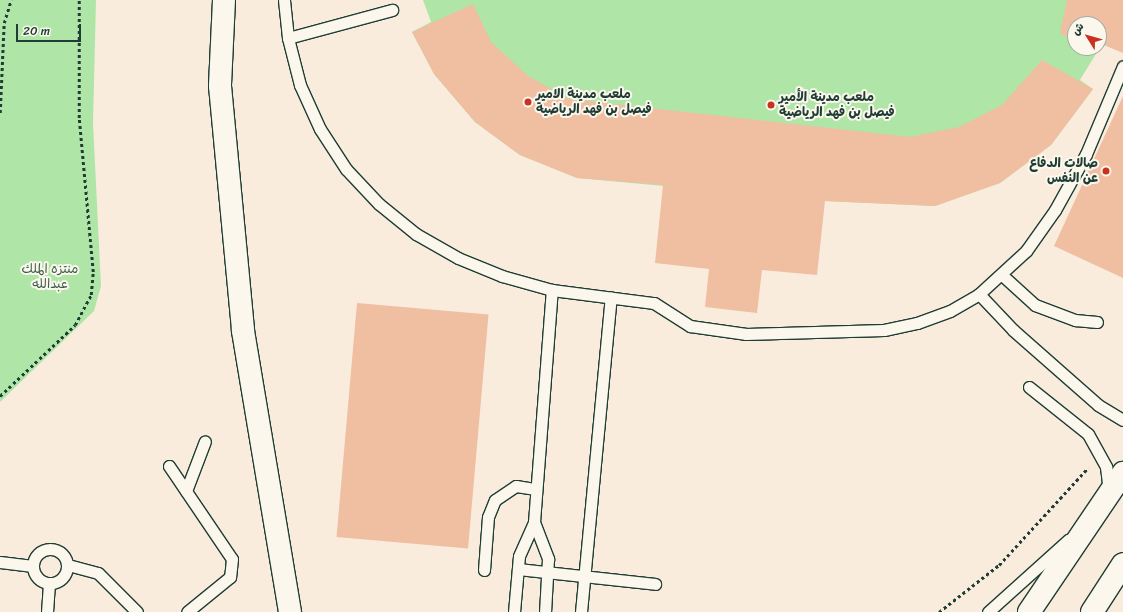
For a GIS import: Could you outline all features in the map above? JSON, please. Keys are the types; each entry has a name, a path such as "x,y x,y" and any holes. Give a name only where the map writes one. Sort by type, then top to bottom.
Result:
{"main road":[{"path":"224,0 221,106 243,331 283,558 290,612"},
{"path":"1029,612 1123,473"},
{"path":"275,612 283,558"},
{"path":"1092,612 1123,564"}],"lane":[{"path":"284,0 288,38 300,84 320,128 346,169 379,204 416,234 458,258 552,290 654,304 690,326 746,334 884,330 917,323 950,311 979,294 1002,275 1026,251 1055,210 1086,154 1123,66"},
{"path":"288,38 392,10"},
{"path":"1002,275 1035,304 1075,320 1096,322"},
{"path":"514,612 518,569 523,544 534,522 552,290"},
{"path":"979,294 1050,362 1098,405 1123,420"},
{"path":"581,612 611,297"},
{"path":"988,612 1031,576 1103,502 1101,454 1088,434 1029,387"},
{"path":"186,491 205,441"},
{"path":"169,466 232,559 233,568 223,585 187,612"},
{"path":"484,570 488,517 495,500 516,486 536,489"},
{"path":"534,522 545,546 549,572 545,612"},
{"path":"68,565 62,578 49,583 38,578 33,566 40,552 54,549 61,552 68,565 98,573 137,612"},
{"path":"0,562 33,566"},
{"path":"518,569 655,584"},
{"path":"47,612 49,583"}],"path":[{"path":"0,113 4,23 11,0"},
{"path":"0,396 75,325 91,295 93,272 79,118 79,0"},
{"path":"939,612 999,565 1101,454"}],"green space":[{"name":"منتزه الملك عبدالله","path":"0,0 96,0 93,123 101,286 94,311 0,402"},
{"name":"ملعب مدينة الأمير فيصل بن فهد الرياضية","path":"423,0 1123,0 1123,32 1116,50 1107,46 1107,16 1067,16 1067,56 1095,56 1080,80 1093,89 1051,145 1000,183 935,206 825,201 577,178 520,155 475,122 434,74 412,32 431,22"}],"building":[{"path":"1067,0 1123,0 1123,53 1107,46 1107,16 1067,16 1067,37 1060,33"},
{"name":"ملعب مدينة الامير فيصل بن فهد الرياضية","path":"473,4 491,42 528,76 569,99 910,137 959,127 1002,105 1042,60 1093,89 1051,145 1000,183 935,206 825,201 817,275 762,270 757,313 705,307 709,269 655,263 663,185 577,178 520,155 475,122 434,74 412,32"},
{"name":"صالات الدفاع عن النفس","path":"1123,96 1123,278 1054,246"},
{"path":"357,303 488,315 468,549 337,537"}],"place":[{"name":"ملعب مدينة الامير فيصل بن فهد الرياضية","path":"528,102"},
{"name":"ملعب مدينة الأمير فيصل بن فهد الرياضية","path":"771,105"},
{"name":"صالات الدفاع عن النفس","path":"1106,171"}]}
